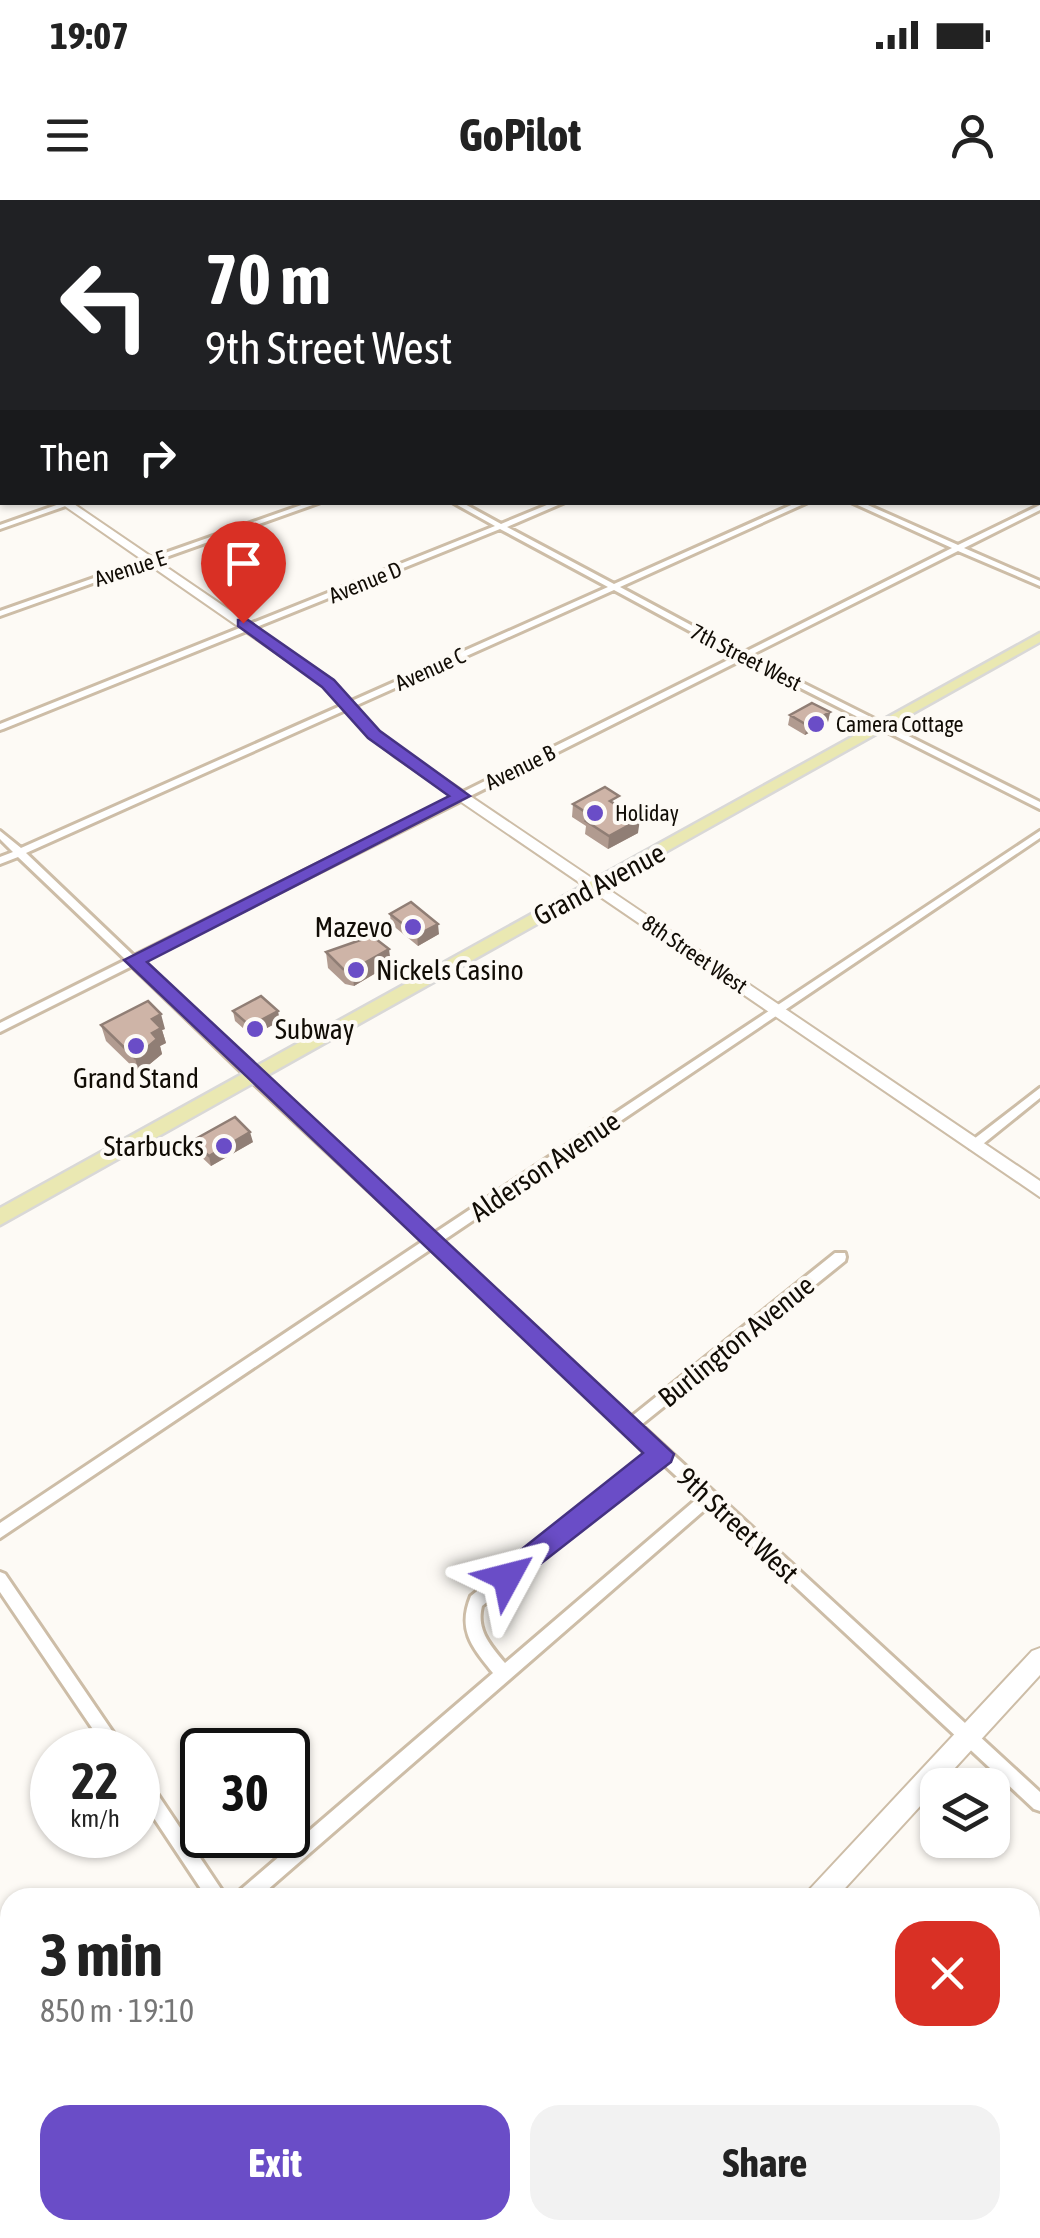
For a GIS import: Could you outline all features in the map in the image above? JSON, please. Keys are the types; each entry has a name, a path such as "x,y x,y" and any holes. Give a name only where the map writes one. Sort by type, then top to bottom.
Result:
{"main road":[{"name":"Grand Avenue","path":"0,1218 1040,637"}],"street":[{"path":"0,527 62,505"},
{"name":"8th Street West","path":"71,505 328,684 374,734 461,796 1040,1190"},
{"name":"Avenue E","path":"0,614 309,505"},
{"name":"7th Street West","path":"460,505 743,656 1040,806"},
{"name":"Avenue D","path":"0,727 555,505"},
{"name":"Avenue C","path":"0,861 798,505"},
{"path":"861,505 1040,584"},
{"name":"Avenue B","path":"0,1028 1040,507"},
{"name":"9th Street West","path":"0,834 253,1076 1040,1803"},
{"name":"Alderson Avenue","path":"0,1531 1040,834"},
{"path":"974,1145 1040,1092"},
{"name":"Burlington Avenue","path":"631,1425 840,1257"},
{"path":"504,1674 472,1632 469,1615 476,1601 662,1454"},
{"path":"256,1888 708,1498"},
{"path":"0,1580 102,1728"},
{"path":"828,1888 1040,1658"},
{"path":"160,1812 211,1888"}],"building":[{"path":"812,703 830,712 807,725 790,715"},
{"path":"605,787 619,796 610,801 640,819 609,836 586,821 593,817 573,804"},
{"path":"411,902 438,924 417,935 390,914"},
{"path":"372,936 389,949 352,970 343,969 326,952"},
{"path":"261,996 278,1011 250,1026 233,1011"},
{"path":"148,1001 161,1014 152,1019 161,1028 152,1033 157,1039 135,1058 101,1025"},
{"path":"235,1117 250,1132 209,1156 192,1141"}],"place":[{"name":"Camera Cottage","path":"816,724"},
{"name":"Holiday","path":"595,813"},
{"name":"Mazevo","path":"413,927"},
{"name":"Nickels Casino","path":"356,970"},
{"name":"Subway","path":"255,1029"},
{"name":"Grand Stand","path":"136,1046"},
{"name":"Starbucks","path":"224,1146"}],"route":[{"path":"243,623 328,684 374,734 461,796 134,960 253,1076 662,1454 507,1577"}]}
